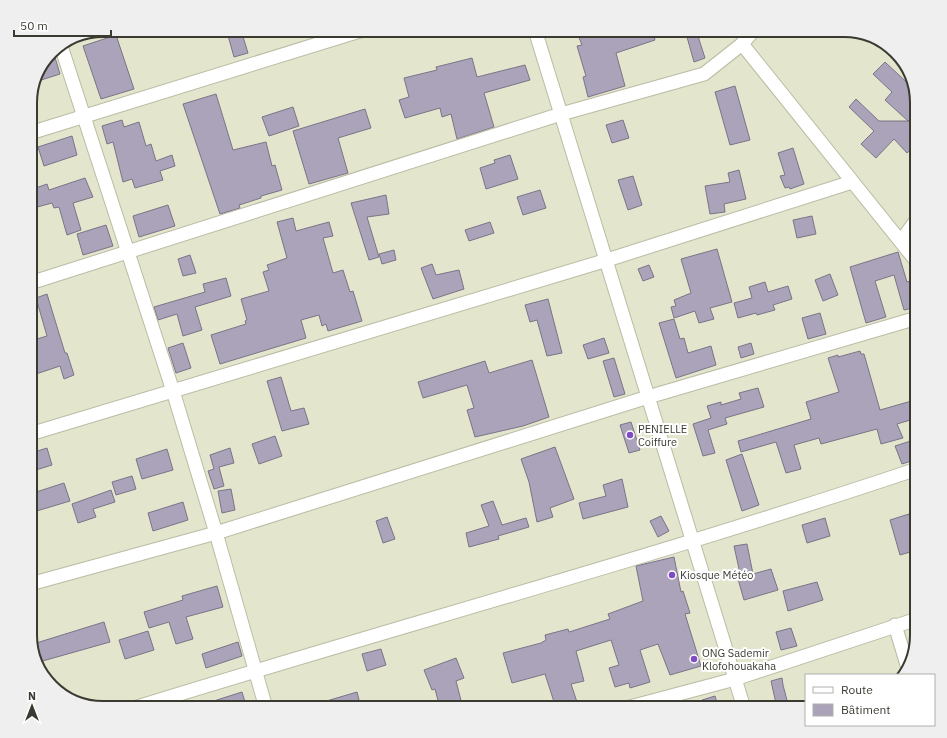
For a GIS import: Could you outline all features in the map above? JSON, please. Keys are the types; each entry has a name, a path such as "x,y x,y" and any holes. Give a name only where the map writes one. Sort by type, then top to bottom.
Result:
{"street":[{"path":"37,131 340,37"},
{"path":"537,37 742,701"},
{"path":"37,281 561,114 704,74 742,44 748,37"},
{"path":"742,44 910,253"},
{"path":"63,51 82,116 173,391 216,533 264,701"},
{"path":"37,432 606,260 852,182"},
{"path":"901,241 910,229"},
{"path":"37,582 216,533 648,397 910,320"},
{"path":"157,701 692,542 910,471"},
{"path":"651,701 735,678 910,621"},
{"path":"895,626 905,658"}],"building":[{"path":"110,37 117,37 134,89 101,99 83,46"},
{"path":"228,37 243,37 248,53 234,57"},
{"path":"579,37 654,37 655,40 616,53 625,86 588,97 583,77 586,76 577,46 582,45"},
{"path":"687,37 698,37 705,58 694,62"},
{"path":"55,58 60,74 42,80"},
{"path":"472,58 477,77 525,65 530,80 484,93 494,127 457,139 451,114 442,117 440,108 405,118 399,100 409,97 404,78 437,70 436,67"},
{"path":"885,62 906,82 910,103 910,119 908,121 885,100 892,92 873,74"},
{"path":"735,86 750,140 730,145 715,92"},
{"path":"216,94 233,150 266,142 272,166 275,165 282,190 261,196 261,198 239,205 240,208 220,214 183,104"},
{"path":"856,99 879,121 910,121 910,150 907,153 894,139 876,158 861,144 874,131 849,107"},
{"path":"293,107 299,126 269,136 262,117"},
{"path":"365,109 371,128 338,138 348,173 309,184 293,131"},
{"path":"122,120 124,127 139,122 146,146 151,144 156,161 172,155 175,166 160,171 163,180 135,188 132,179 123,182 113,142 107,144 102,126"},
{"path":"623,120 629,138 612,143 606,125"},
{"path":"72,136 77,155 44,166 38,147"},
{"path":"793,148 804,184 790,189 789,187 785,188 780,176 785,175 778,153"},
{"path":"510,155 518,179 486,189 480,168 495,163 494,160"},
{"path":"739,170 746,199 724,204 725,212 710,214 705,186 730,182 728,173"},
{"path":"633,176 642,205 628,210 618,180"},
{"path":"85,178 93,197 73,203 81,230 67,235 59,207 54,208 52,203 37,207 37,188 47,184 49,190"},
{"path":"540,190 546,208 523,215 517,197"},
{"path":"386,195 389,214 367,217 379,257 369,260 351,203"},
{"path":"168,205 175,226 139,237 133,216"},
{"path":"812,216 816,234 797,238 793,220"},
{"path":"293,218 296,231 329,222 333,236 323,238 333,273 343,270 350,292 353,291 362,321 328,331 326,324 322,326 319,315 301,320 306,338 220,364 211,335 246,324 245,321 247,320 241,299 269,291 263,272 269,270 267,265 287,258 277,222"},
{"path":"490,222 494,233 469,241 465,230"},
{"path":"106,225 113,246 83,255 77,234"},
{"path":"717,249 732,302 710,308 714,319 699,323 695,311 674,318 671,307 676,306 674,300 691,293 681,259"},
{"path":"394,250 396,260 382,264 379,254"},
{"path":"898,252 907,282 910,281 910,309 904,310 894,275 875,281 886,317 866,323 850,267"},
{"path":"190,255 196,273 183,276 178,259"},
{"path":"432,264 436,275 459,270 464,289 433,299 421,268"},
{"path":"649,265 654,277 643,281 638,269"},
{"path":"830,274 838,295 823,301 815,280"},
{"path":"226,278 231,296 195,307 202,330 183,336 177,314 158,320 154,307 205,292 203,284"},
{"path":"765,282 768,292 788,286 792,299 773,305 775,310 738,318 734,303 752,298 749,287"},
{"path":"47,294 65,353 67,353 74,375 64,379 60,366 37,374 37,339 47,336 37,298"},
{"path":"548,299 562,353 547,356 537,320 530,322 525,305"},
{"path":"820,313 826,334 808,339 802,318"},
{"path":"674,319 680,339 684,338 688,353 711,346 716,365 676,378 659,323"},
{"path":"604,338 609,353 588,359 583,345"},
{"path":"183,343 191,368 176,373 168,348"},
{"path":"751,343 754,354 741,358 738,347"},
{"path":"860,351 861,354 864,354 880,410 910,401 910,420 897,424 903,438 881,444 877,429 821,444 819,438 794,445 801,469 786,473 776,442 741,452 738,441 811,419 806,402 839,392 828,358 838,355 838,357"},
{"path":"614,358 625,394 614,397 603,361"},
{"path":"532,360 549,417 523,426 475,437 467,410 474,408 467,385 423,398 418,382 485,361 489,373"},
{"path":"281,377 291,411 304,408 309,424 282,431 267,381"},
{"path":"758,388 764,407 725,418 727,424 708,430 715,453 703,456 693,424 711,418 707,406 721,402 721,405 741,399 739,393"},
{"path":"631,422 640,450 629,453 620,425"},
{"path":"275,436 282,456 259,464 252,444"},
{"path":"910,441 910,461 902,464 895,446"},
{"path":"555,447 574,499 550,508 553,517 537,522 529,482 521,459"},
{"path":"47,448 52,465 37,470 37,451"},
{"path":"230,448 234,463 219,467 224,486 214,489 208,471 214,469 210,455"},
{"path":"167,449 173,470 142,479 136,459"},
{"path":"742,454 759,505 742,511 726,460"},
{"path":"132,476 136,489 116,495 112,482"},
{"path":"622,479 628,507 583,519 579,503 606,496 603,485"},
{"path":"64,483 70,501 37,511 37,492"},
{"path":"231,489 235,510 222,513 218,491"},
{"path":"111,490 115,502 93,509 96,517 78,523 72,504"},
{"path":"493,501 502,525 526,518 529,527 498,536 499,539 469,547 466,533 489,526 481,505"},
{"path":"183,502 188,520 153,531 148,513"},
{"path":"909,514 910,552 900,555 890,520"},
{"path":"661,516 669,531 658,537 650,521"},
{"path":"387,517 395,539 383,543 376,521"},
{"path":"825,518 830,536 807,543 802,525"},
{"path":"747,544 753,574 771,569 778,590 744,600 738,579 741,578 734,546"},
{"path":"674,557 681,592 683,591 690,613 685,614 701,666 670,675 658,644 640,650 650,682 630,688 629,683 615,687 609,668 619,665 611,640 576,651 584,681 571,684 577,701 554,701 545,674 512,683 503,653 541,643 546,640 545,635 568,629 569,632 610,619 608,614 643,601 636,566"},
{"path":"817,582 823,600 788,611 783,591"},
{"path":"217,586 223,607 186,617 193,639 176,644 169,622 149,628 144,612 183,600 182,596"},
{"path":"104,622 110,642 43,661 38,643"},
{"path":"791,628 797,646 781,650 776,632"},
{"path":"148,631 154,650 125,659 119,640"},
{"path":"238,642 242,656 206,668 202,654"},
{"path":"381,649 386,665 367,671 362,654"},
{"path":"456,658 464,678 456,681 461,701 438,701 435,689 432,690 424,670"},
{"path":"782,678 787,701 775,701 771,681"},
{"path":"242,692 245,701 214,701"},
{"path":"357,692 359,701 327,701"},
{"path":"715,696 716,701 702,701"}],"place":[{"name":"PENIELLE Coiffure","path":"630,435"},
{"name":"Kiosque Météo","path":"672,575"},
{"name":"ONG Sademir Klofohouakaha","path":"694,659"}]}
